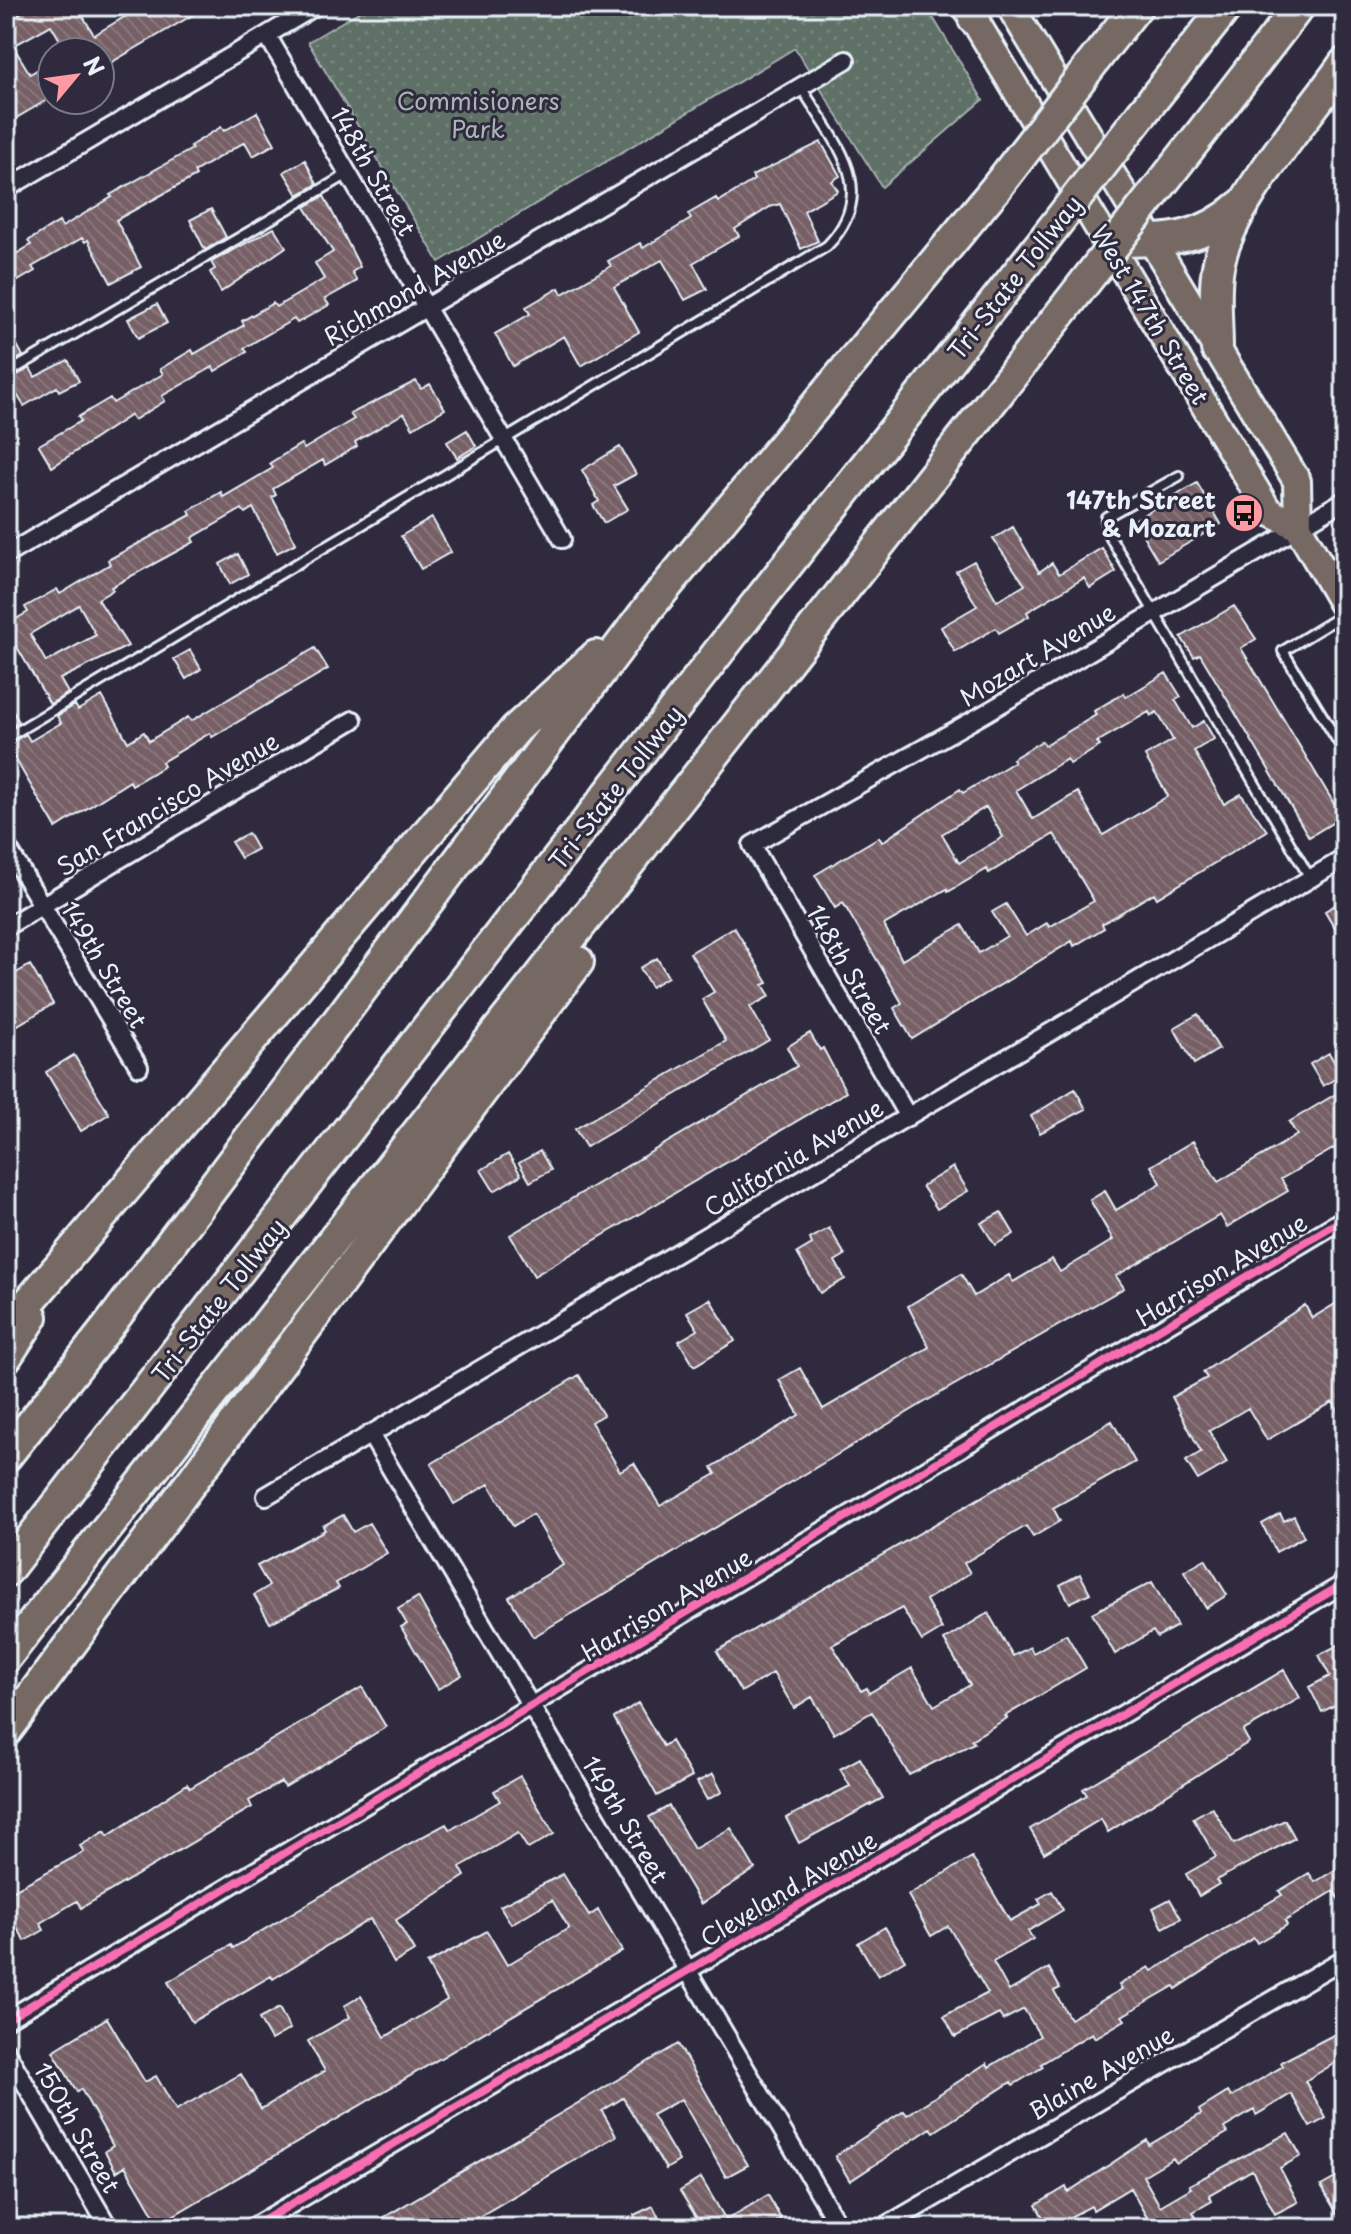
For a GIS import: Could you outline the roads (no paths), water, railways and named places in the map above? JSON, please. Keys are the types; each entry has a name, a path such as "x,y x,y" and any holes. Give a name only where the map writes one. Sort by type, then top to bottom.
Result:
{"highway":[{"path":"6,1456 107,1328 650,606 996,188 1137,6"},
{"name":"Tri-State Tollway","path":"6,1571 731,636 1227,6"},
{"path":"6,1657 1299,6"},
{"path":"1217,349 1217,273 1228,235 1246,201 1345,63"},
{"path":"1107,241 1182,239 1199,233 1246,201"},
{"path":"6,1329 516,729 650,606"},
{"path":"6,1731 614,913 658,828"},
{"path":"6,1357 81,1242"}],"main road":[{"name":"West 147th Street","path":"1010,6 1297,481 1298,527 1345,611"},
{"name":"West 147th Street","path":"972,10 1268,511 1298,527"}],"street":[{"path":"6,189 316,6"},
{"name":"148th Street","path":"267,35 562,539"},
{"name":"Richmond Avenue","path":"6,555 846,60"},
{"name":"Mozart Avenue","path":"752,845 984,714 1345,500"},
{"name":"San Francisco Avenue","path":"6,927 353,720"},
{"name":"149th Street","path":"6,845 139,1067"},
{"name":"148th Street","path":"752,845 908,1117"},
{"name":"California Avenue","path":"266,1496 1345,858"},
{"name":"Harrison Avenue","path":"6,2020 532,1708 1345,1218"},
{"name":"149th Street","path":"370,1434 840,2228"},
{"name":"Cleveland Avenue","path":"251,2228 1345,1583"},
{"name":"Blaine Avenue","path":"882,2228 1345,1958"},
{"name":"150th Street","path":"6,2051 109,2228"}],"lane":[{"path":"6,9 11,6"},
{"path":"6,738 827,246 843,229 851,213 854,187 850,170 801,87"},
{"path":"6,374 348,174"},
{"path":"1179,476 1106,517 1106,530 1310,879"},
{"path":"1345,611 1283,651 1345,753"}],"place":[{"name":"147th Street & Mozart","path":"1244,513"}],"park label":[{"name":"Commisioners Park","path":"478,114"}]}
